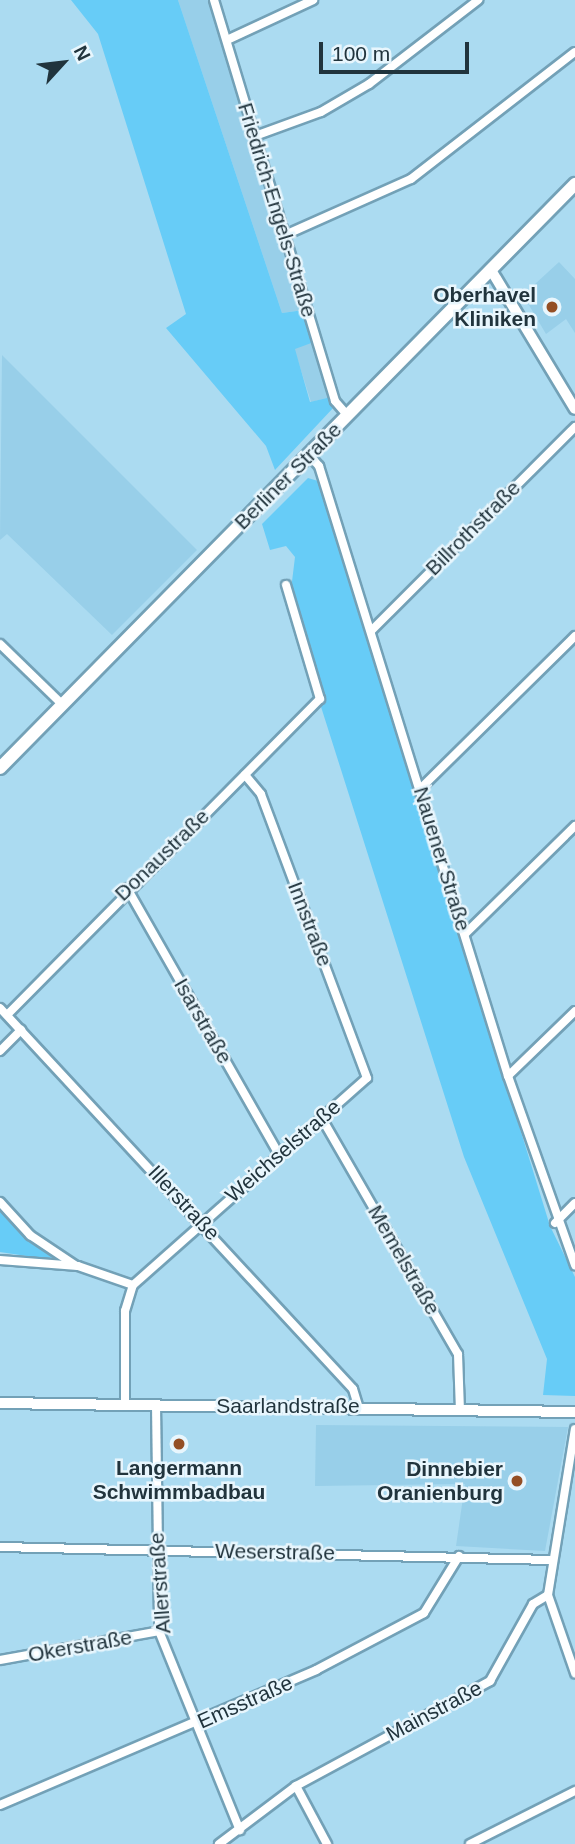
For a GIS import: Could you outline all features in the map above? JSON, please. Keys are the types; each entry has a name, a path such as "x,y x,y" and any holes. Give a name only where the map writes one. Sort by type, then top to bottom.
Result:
{"main road":[{"name":"Berliner Straße","path":"0,768 575,184"}],"street":[{"name":"Friedrich-Engels-Straße","path":"214,0 335,401 348,416"},
{"path":"227,40 313,0"},
{"path":"255,136 321,112 369,84 478,0"},
{"path":"285,234 411,179 575,52"},
{"path":"491,270 575,409"},
{"name":"Billrothstraße","path":"372,630 575,427"},
{"name":"Nauener Straße","path":"309,455 319,466 555,1223 575,1265"},
{"name":"Donaustraße","path":"7,1015 127,888 320,699 286,585"},
{"path":"420,789 575,636"},
{"path":"0,645 63,705"},
{"name":"Innstraße","path":"245,775 261,794 367,1078"},
{"path":"465,934 575,826"},
{"name":"Isarstraße","path":"127,888 279,1154"},
{"name":"Illerstraße","path":"0,1008 201,1221 353,1389 358,1405"},
{"path":"508,1076 575,1011"},
{"path":"0,1051 21,1030"},
{"name":"Weichselstraße","path":"132,1285 201,1221 367,1078"},
{"name":"Memelstraße","path":"321,1117 458,1354 460,1410"},
{"path":"0,1202 30,1235 78,1266 132,1285 125,1311 125,1404"},
{"path":"555,1223 575,1203"},
{"path":"0,1260 78,1266"},
{"name":"Saarlandstraße","path":"0,1403 358,1405 575,1412"},
{"name":"Allerstraße","path":"156,1405 159,1631 194,1725 240,1830"},
{"path":"575,1429 550,1560 548,1595 575,1673"},
{"name":"Weserstraße","path":"0,1547 550,1560"},
{"name":"Emsstraße","path":"0,1805 194,1725 424,1613 459,1556"},
{"name":"Mainstraße","path":"219,1844 296,1786 490,1681 533,1604 548,1595"},
{"name":"Okerstraße","path":"0,1660 159,1631"},
{"path":"296,1786 327,1844"},
{"path":"470,1844 575,1791"}],"shaded area":[{"path":"71,0 178,0 282,313 304,310 314,342 295,349 310,402 331,397 334,407 275,470 266,446 166,328 186,314 98,34"},
{"path":"178,0 212,0 331,397 311,402 294,348 304,310 282,313"},
{"name":"Oberhavel Kliniken","path":"559,262 575,279 575,333 566,319 546,334 523,295"},
{"path":"2,355 197,550 112,635 7,534 0,540"},
{"path":"308,478 318,481 325,496 550,1226 575,1277 575,1396 543,1395 547,1359 464,1157 289,606 295,557 286,546 270,550 262,524"},
{"path":"0,1206 26,1238 60,1261 0,1252"},
{"path":"316,1425 568,1427 545,1551 456,1546 465,1484 315,1486"}],"place":[{"name":"Oberhavel Kliniken","path":"552,307"},
{"name":"Langermann Schwimmbadbau","path":"179,1444"},
{"name":"Dinnebier Oranienburg","path":"517,1481"}]}
